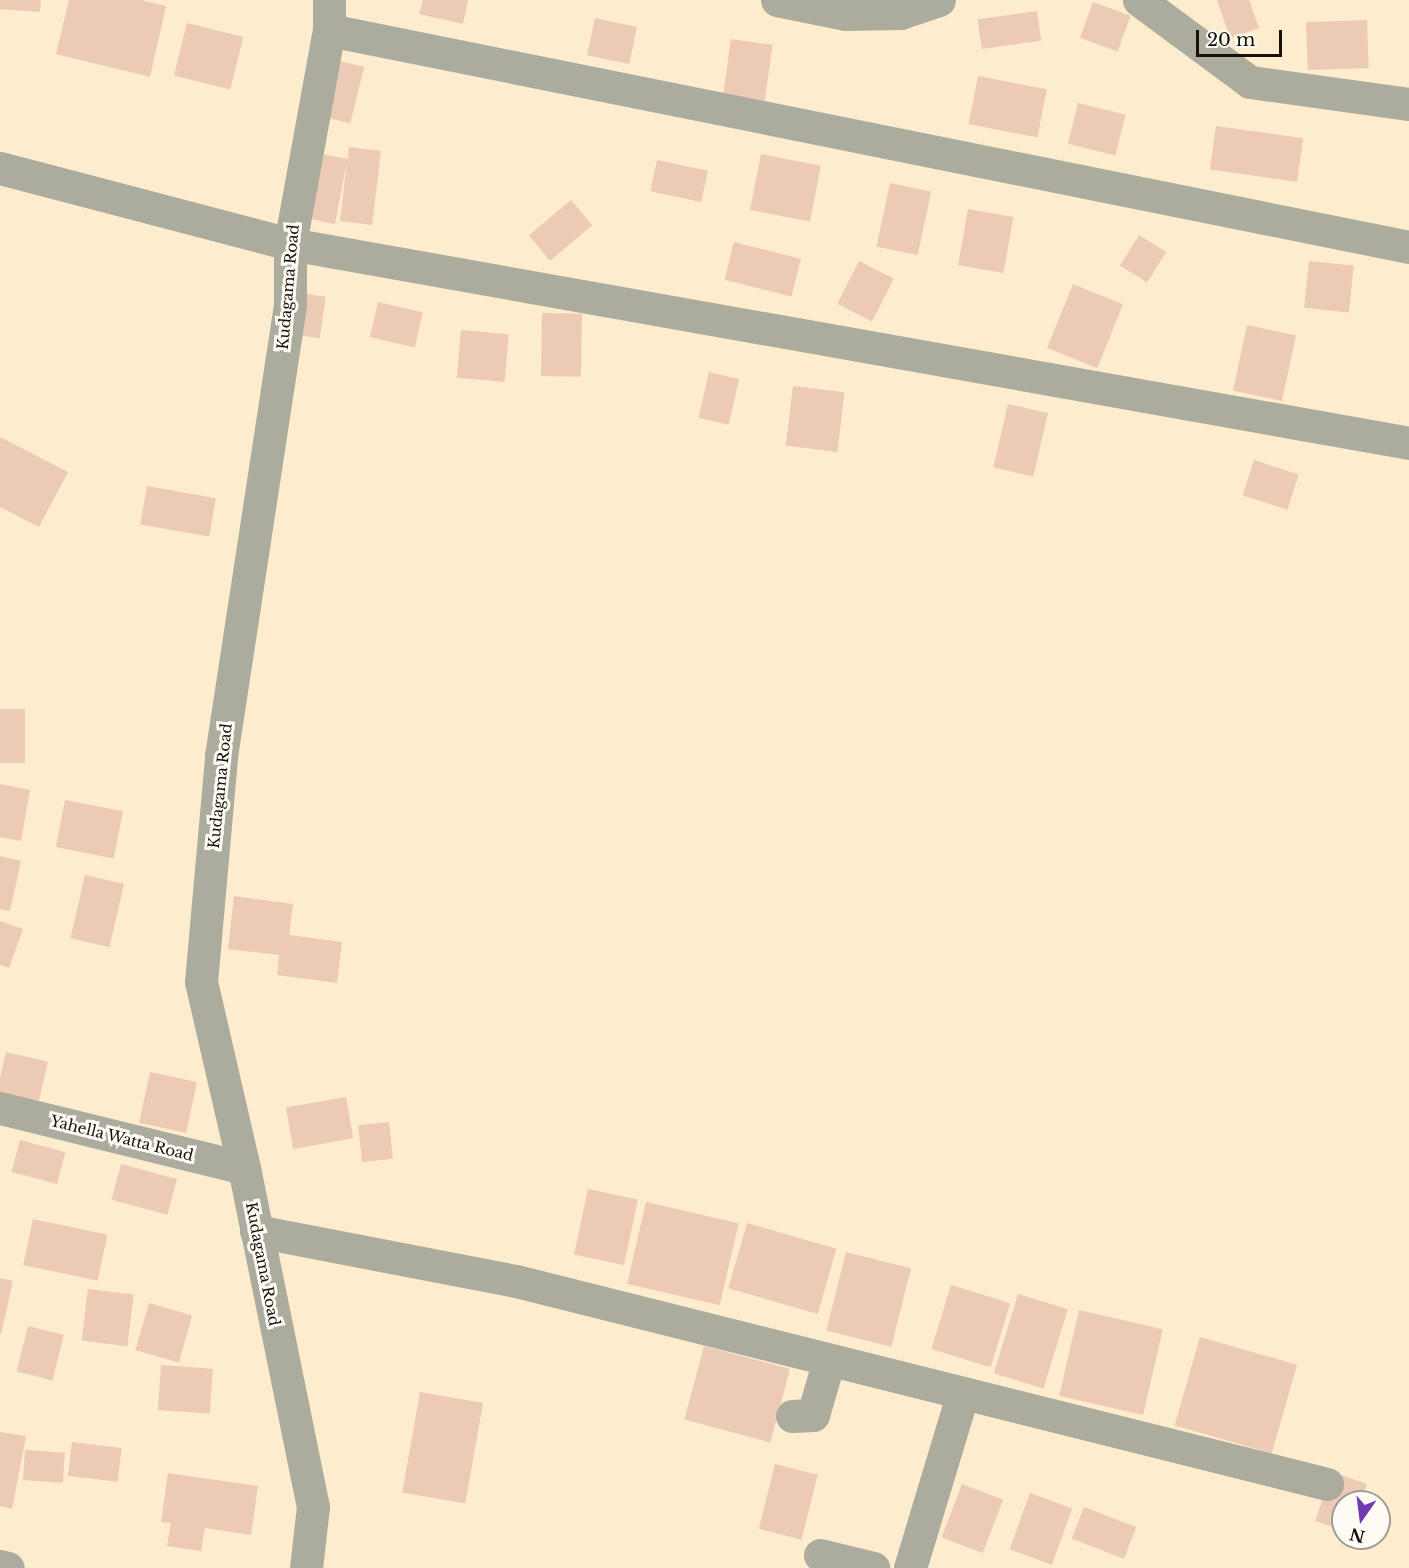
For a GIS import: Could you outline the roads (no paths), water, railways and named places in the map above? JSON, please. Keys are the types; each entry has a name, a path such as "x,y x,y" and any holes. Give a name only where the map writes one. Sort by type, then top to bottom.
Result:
{"street":[{"path":"777,0 845,14 900,13 939,0"},
{"path":"1138,0 1250,82 1409,104"},
{"path":"327,8 1409,247"},
{"name":"Kudagama Road","path":"306,1568 313,1508 244,1168 201,982 221,756 290,303 290,244 327,8"},
{"path":"0,168 290,244 1409,443"},
{"name":"Yahella Watta Road","path":"0,1108 244,1168"},
{"path":"256,1231 516,1281 1327,1484"},
{"path":"792,1416 813,1415 829,1360"},
{"path":"910,1568 963,1393"},
{"path":"820,1555 873,1568"},
{"path":"0,1566 8,1568"}]}
